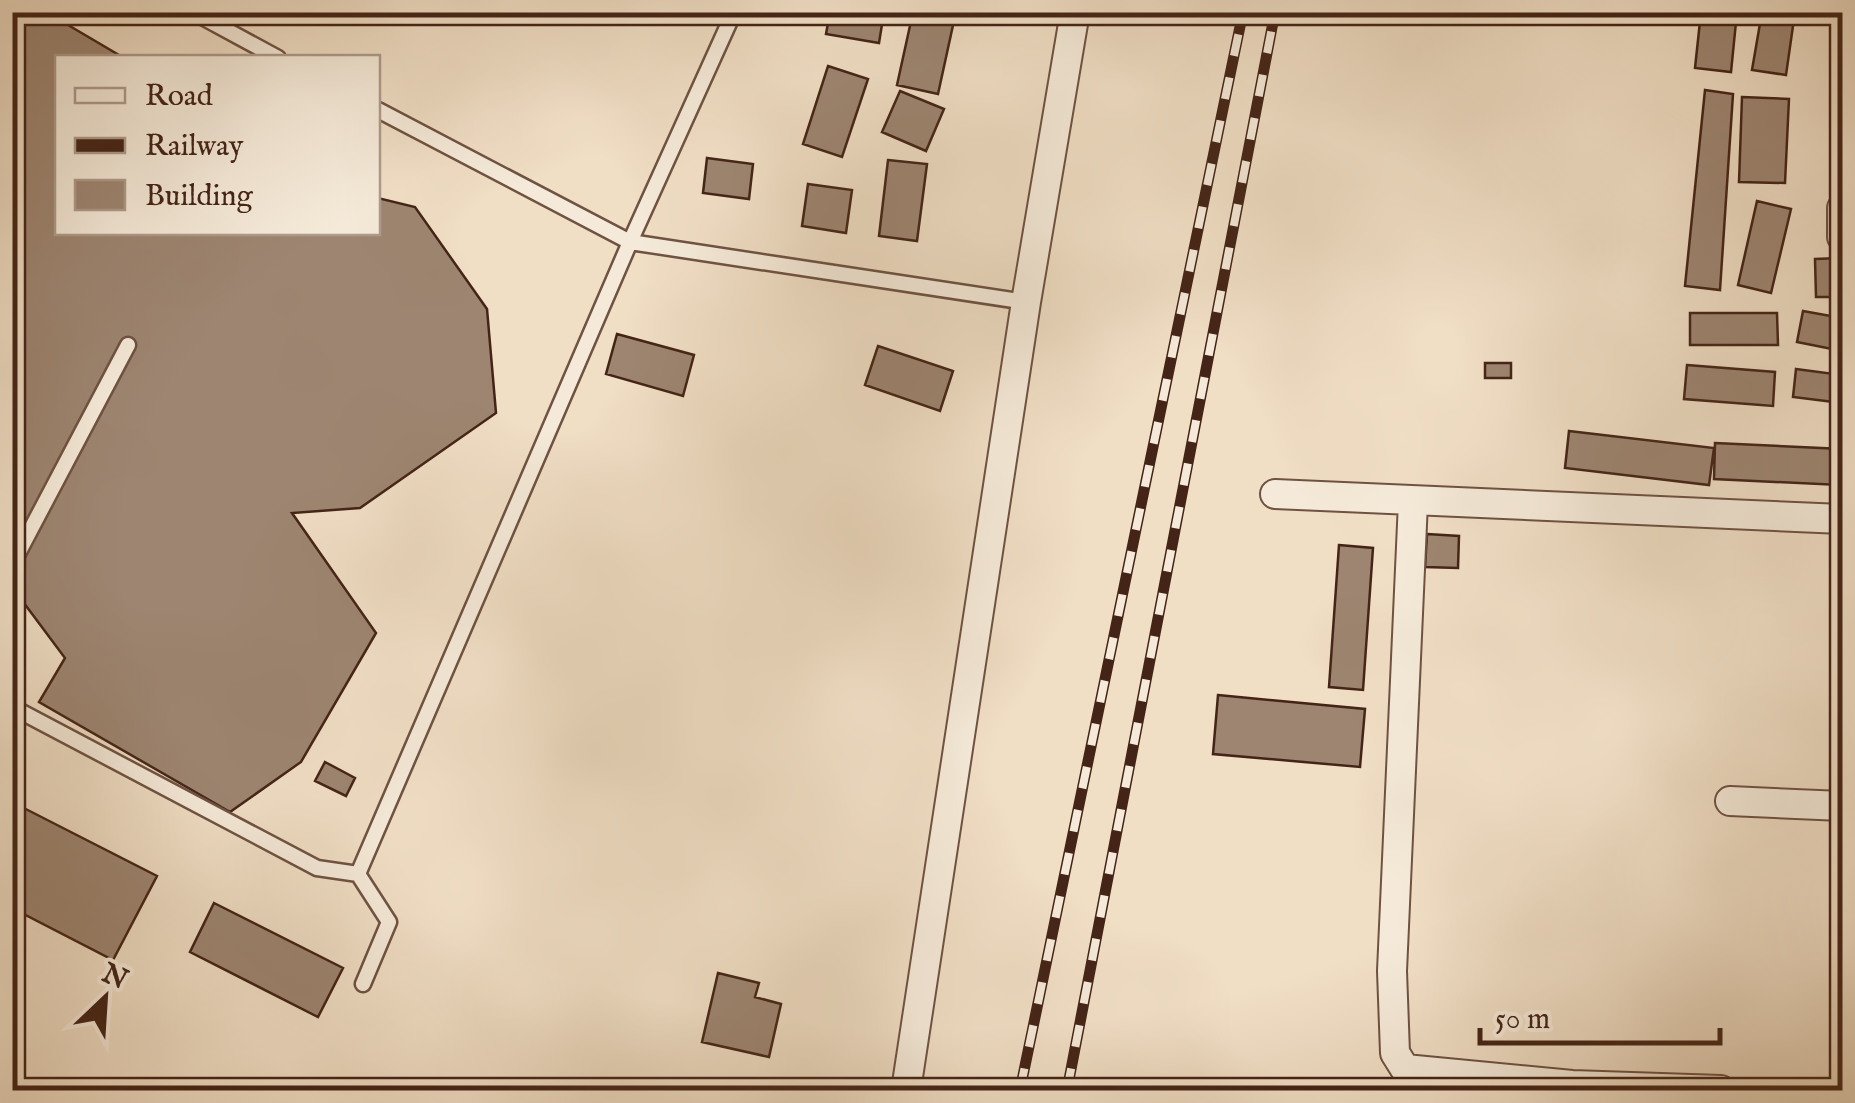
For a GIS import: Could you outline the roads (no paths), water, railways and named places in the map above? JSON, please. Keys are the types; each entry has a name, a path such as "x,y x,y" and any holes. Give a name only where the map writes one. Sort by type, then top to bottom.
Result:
{"street":[{"path":"906,1090 1026,302 1076,12"},
{"path":"1842,208 1842,237"},
{"path":"1275,494 1412,502 1440,498 1842,519"},
{"path":"1412,502 1392,971 1394,1053 1405,1069 1572,1085 1721,1090"},
{"path":"1730,800 1842,806"}],"lane":[{"path":"193,12 272,55"},
{"path":"358,874 630,242 734,12"},
{"path":"380,111 630,242 1026,302"},
{"path":"12,564 128,345"},
{"path":"12,707 317,868 358,874 389,922 363,984"}],"railway":[{"path":"1020,1090 1243,12"},
{"path":"1067,1090 1275,12"}]}
